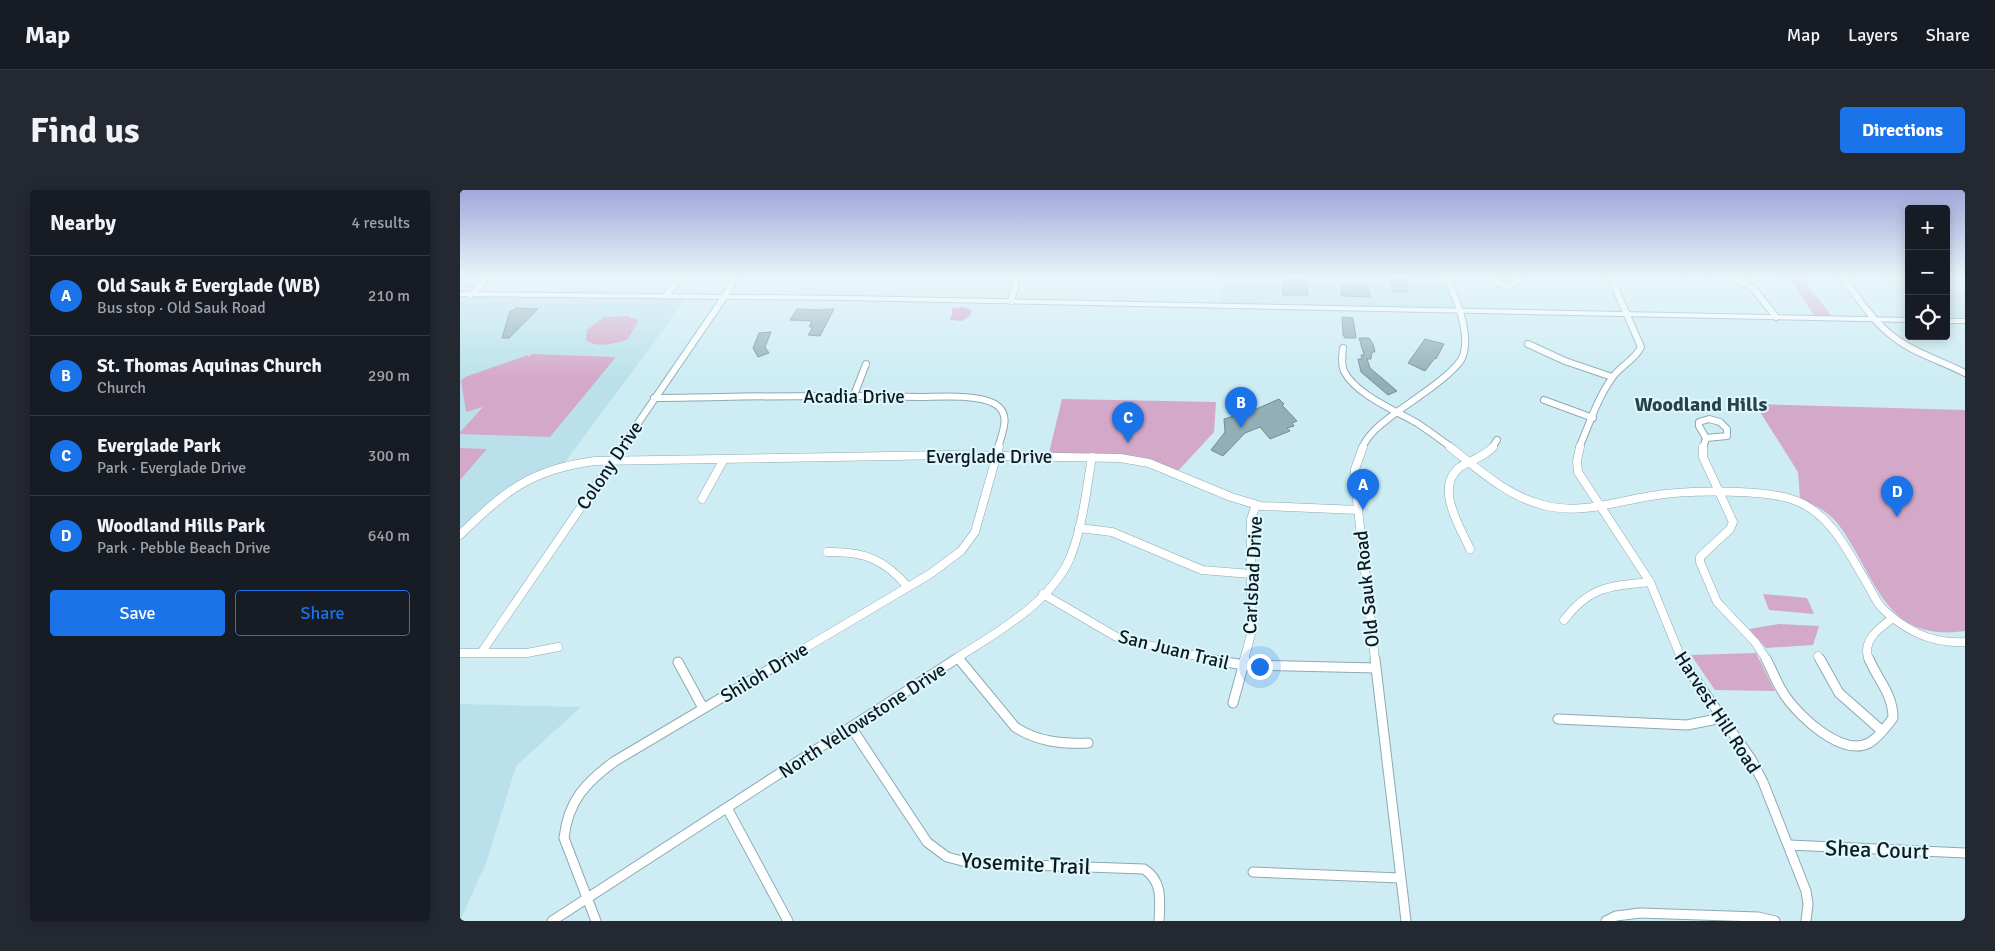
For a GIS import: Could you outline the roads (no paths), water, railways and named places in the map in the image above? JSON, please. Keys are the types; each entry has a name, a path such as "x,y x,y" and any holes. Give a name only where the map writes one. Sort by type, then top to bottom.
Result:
{"main road":[{"path":"1463,310 1905,320"},
{"path":"1950,321 1965,321"}],"street":[{"name":"Colony Drive","path":"481,653 715,310"},
{"name":"Old Sauk Road","path":"1406,921 1375,668 1355,476 1359,454 1370,434 1396,411 1441,379 1460,359 1464,352 1465,343 1458,310"},
{"name":"Harvest Hill Road","path":"1624,310 1641,347 1638,354 1620,367 1612,377 1578,451 1576,461 1578,472 1598,506 1650,582 1678,653 1751,759 1763,782 1806,891 1808,904 1806,921"},
{"path":"1771,310 1776,317"},
{"path":"1869,310 1894,337 1905,345 1965,373"},
{"path":"1528,344 1564,361 1612,377"},
{"path":"1343,348 1342,363 1350,379 1360,389 1426,429 1506,490 1540,505 1564,509 1598,506 1662,494 1783,497 1804,504 1820,514 1832,526 1876,600 1893,618 1910,630 1927,637 1944,641 1965,642"},
{"path":"854,396 866,364"},
{"name":"Acadia Drive","path":"654,398 854,396 973,398 990,401 1001,409 1006,420 997,456"},
{"path":"1544,400 1593,418"},
{"path":"1706,438 1702,450 1703,457 1732,518 1732,526 1703,553 1700,562 1714,596 1720,606 1760,650 1784,695 1807,720 1834,740 1851,746 1868,743 1893,718 1893,705 1869,658 1868,639 1893,618"},
{"path":"1470,549 1448,489 1452,476 1470,462 1494,448 1497,440"},
{"name":"Everglade Drive","path":"460,535 496,500 524,480 562,465 612,460 997,456 1131,459 1148,463 1256,505 1287,509 1358,510"},
{"name":"Shiloh Drive","path":"596,921 564,838 566,822 576,800 587,784 600,771 949,562 970,541 975,532 997,456"},
{"name":"North Yellowstone Drive","path":"552,921 1011,622 1043,594 1069,560 1079,528 1092,458"},
{"path":"702,500 724,459"},
{"name":"Carlsbad Drive","path":"1233,702 1251,634 1251,519 1256,505"},
{"path":"1079,528 1112,532 1202,570 1251,574"},
{"path":"827,552 862,554 878,560 892,569 908,587"},
{"path":"1564,620 1584,598 1591,594 1608,588 1650,582"},
{"name":"San Juan Trail","path":"1043,594 1120,638 1210,660 1244,665 1375,668"},
{"path":"460,653 533,653 558,647"},
{"path":"1818,656 1838,693 1881,730"},
{"path":"958,657 1014,727 1023,733 1050,742 1088,743"},
{"path":"678,662 703,708"},
{"path":"1558,719 1693,724 1722,718"},
{"name":"Yosemite Trail","path":"851,727 934,850 947,857 970,863 1133,867 1148,871 1159,883 1159,921"},
{"path":"727,808 788,921"},
{"name":"Shea Court","path":"1789,845 1965,853"},
{"path":"1253,872 1400,878"},
{"path":"1606,921 1616,916 1628,914 1673,918 1758,917 1774,921"}],"place":[{"name":"St. Thomas Aquinas Church","path":"1241,428"},
{"name":"Everglade Park","path":"1128,443"},
{"name":"Old Sauk & Everglade (WB)","path":"1363,510"},
{"name":"Woodland Hills Park","path":"1897,517"}],"district":[{"name":"Woodland Hills","path":"1701,404"}]}
